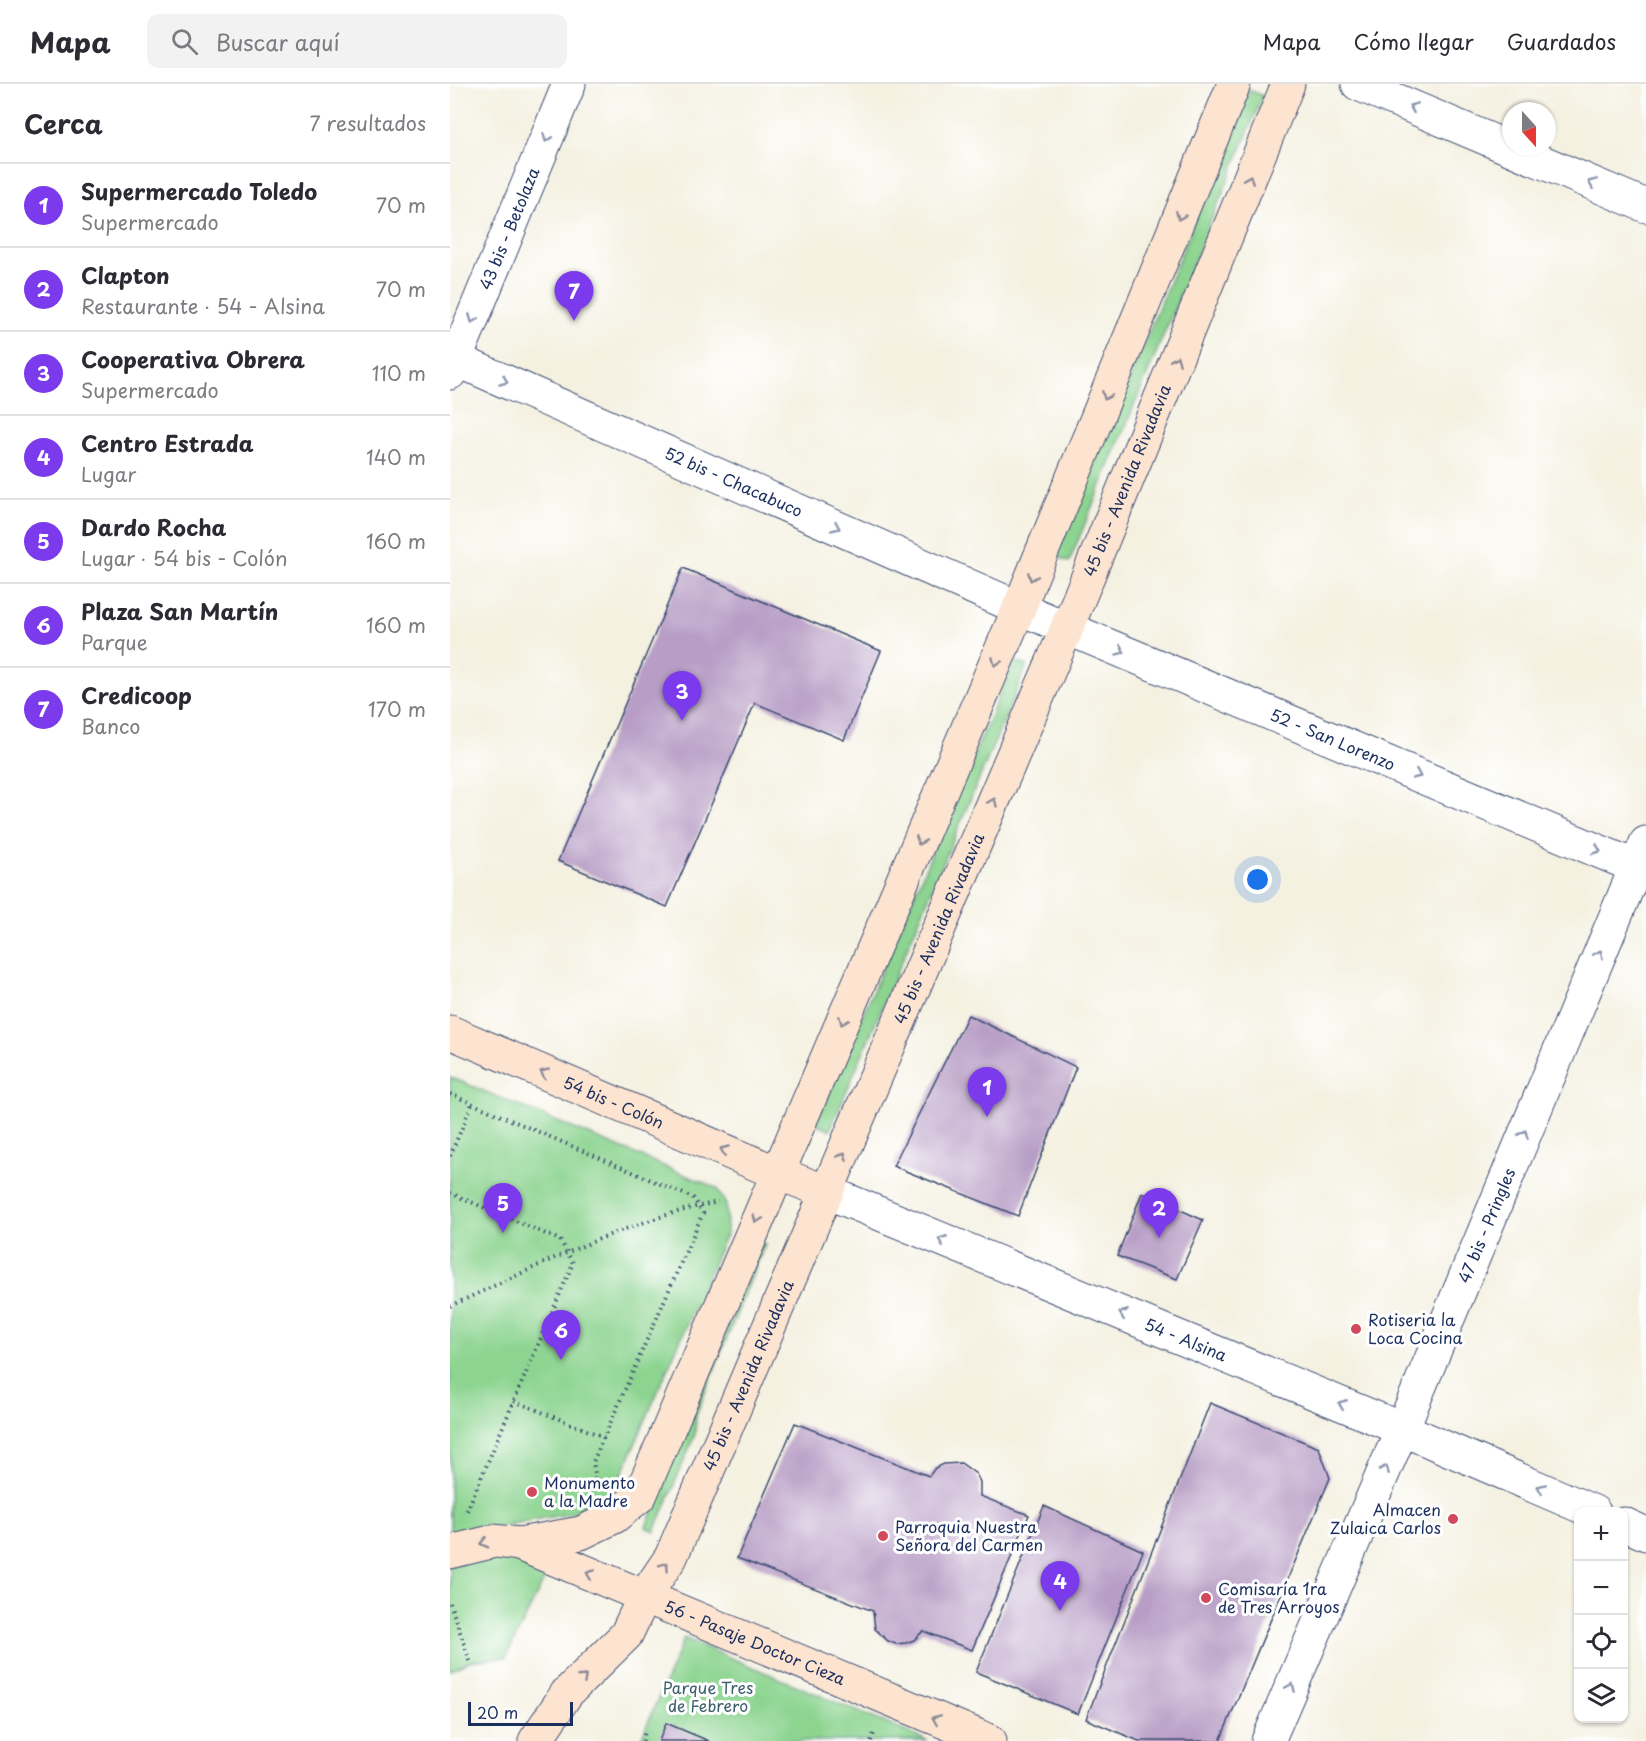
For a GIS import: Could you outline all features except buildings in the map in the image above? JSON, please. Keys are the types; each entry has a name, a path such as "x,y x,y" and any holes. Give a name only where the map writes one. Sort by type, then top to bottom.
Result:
{"main road":[{"path":"450,1552 495,1540 519,1544 581,1533 614,1517 640,1496 1019,608 1234,84"},
{"name":"45 bis - Avenida Rivadavia","path":"535,1741 567,1693 626,1635 644,1597 671,1557 1067,628 1288,84"},
{"name":"54 bis - Colón","path":"450,1032 777,1173"},
{"name":"54 - Alsina","path":"777,1173 827,1192"},
{"name":"56 - Pasaje Doctor Cieza","path":"519,1544 990,1741"}],"street":[{"name":"43 bis - Betolaza","path":"452,363 569,84"},
{"path":"1358,84 1646,206"},
{"name":"52 bis - Chacabuco","path":"452,363 1019,608"},
{"name":"52 - San Lorenzo","path":"1019,608 1643,860"},
{"name":"47 bis - Pringles","path":"1268,1741 1643,860"},
{"name":"54 - Alsina","path":"827,1192 1402,1429 1582,1507"},
{"path":"1628,1526 1646,1534"}],"path":[{"path":"450,1094 693,1198 703,1213 593,1462 597,1486 589,1494"},
{"path":"450,1156 472,1104"},
{"path":"450,1193 560,1240 573,1263 465,1517"},
{"path":"450,1306 567,1253 681,1210 718,1202"},
{"path":"514,1401 604,1437"},
{"path":"450,1603 470,1661"},
{"path":"643,1741 645,1730"},
{"path":"871,1741 875,1731"}],"green space":[{"path":"1249,90 1263,96 1069,562 1056,556"},
{"path":"1014,661 1027,666 830,1130 816,1124"},
{"path":"450,1077 717,1188 726,1205 727,1232 616,1488 593,1504 568,1514 512,1524 450,1540"},
{"path":"762,1243 765,1244 696,1415 695,1434 655,1531 646,1527"},
{"path":"486,1557 512,1559 547,1574 506,1657 470,1661 450,1671 450,1564"},
{"name":"Parque Tres de Febrero","path":"684,1638 928,1741 640,1741"}],"place":[{"name":"Credicoop","path":"574,321"},
{"name":"Cooperativa Obrera","path":"682,721"},
{"name":"Supermercado Toledo","path":"987,1117"},
{"name":"Dardo Rocha","path":"503,1233"},
{"name":"Clapton","path":"1159,1238"},
{"name":"Rotiseria la Loca Cocina","path":"1356,1329"},
{"name":"Plaza San Martín","path":"561,1360"},
{"name":"Monumento a la Madre","path":"532,1492"},
{"name":"Almacen Zulaica Carlos","path":"1453,1519"},
{"name":"Parroquia Nuestra Señora del Carmen","path":"883,1536"},
{"name":"Comisaría 1ra de Tres Arroyos","path":"1206,1598"},
{"name":"Centro Estrada","path":"1060,1611"}]}
